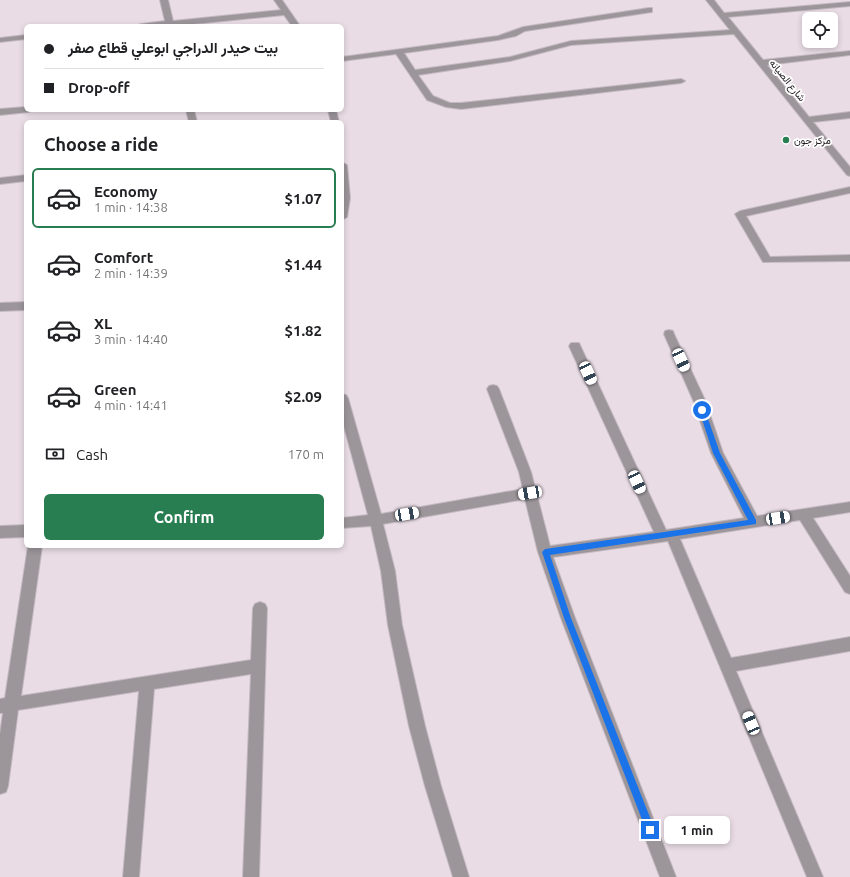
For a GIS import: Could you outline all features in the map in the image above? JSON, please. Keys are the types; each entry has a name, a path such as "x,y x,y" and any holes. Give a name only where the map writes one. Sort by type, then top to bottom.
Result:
{"street":[{"path":"164,0 169,24"},
{"path":"278,0 295,24"},
{"name":"شارع الصيانه","path":"710,0 850,173"},
{"path":"722,15 850,4"},
{"path":"344,59 502,37 523,29 649,10"},
{"path":"178,24 286,12"},
{"path":"413,73 510,59 570,43 736,32"},
{"path":"0,40 24,37"},
{"path":"399,52 430,98 449,105 461,106 681,81"},
{"path":"760,63 850,53"},
{"path":"0,112 24,110"},
{"path":"807,120 850,115"},
{"path":"0,181 24,178"},
{"path":"344,187 344,204"},
{"path":"850,190 740,214 767,260 850,258"},
{"path":"0,307 24,306"},
{"path":"669,334 699,400 717,453 753,522"},
{"path":"575,346 667,536 727,666 815,877"},
{"path":"493,389 525,472 545,552 568,618 668,877"},
{"path":"344,405 376,520 388,571 395,625 417,726 460,877"},
{"path":"344,523 376,520 530,493"},
{"path":"545,552 667,536 850,507"},
{"path":"803,514 850,588"},
{"path":"0,532 24,531"},
{"path":"0,786 6,706 35,548"},
{"path":"251,877 260,608"},
{"path":"727,666 850,644"},
{"path":"6,706 258,666"},
{"path":"131,877 146,684"}],"place":[{"name":"مركز جون","path":"786,140"}],"route":[{"path":"650,830 568,618 545,552 672,535 753,522 717,453 702,410"}]}
